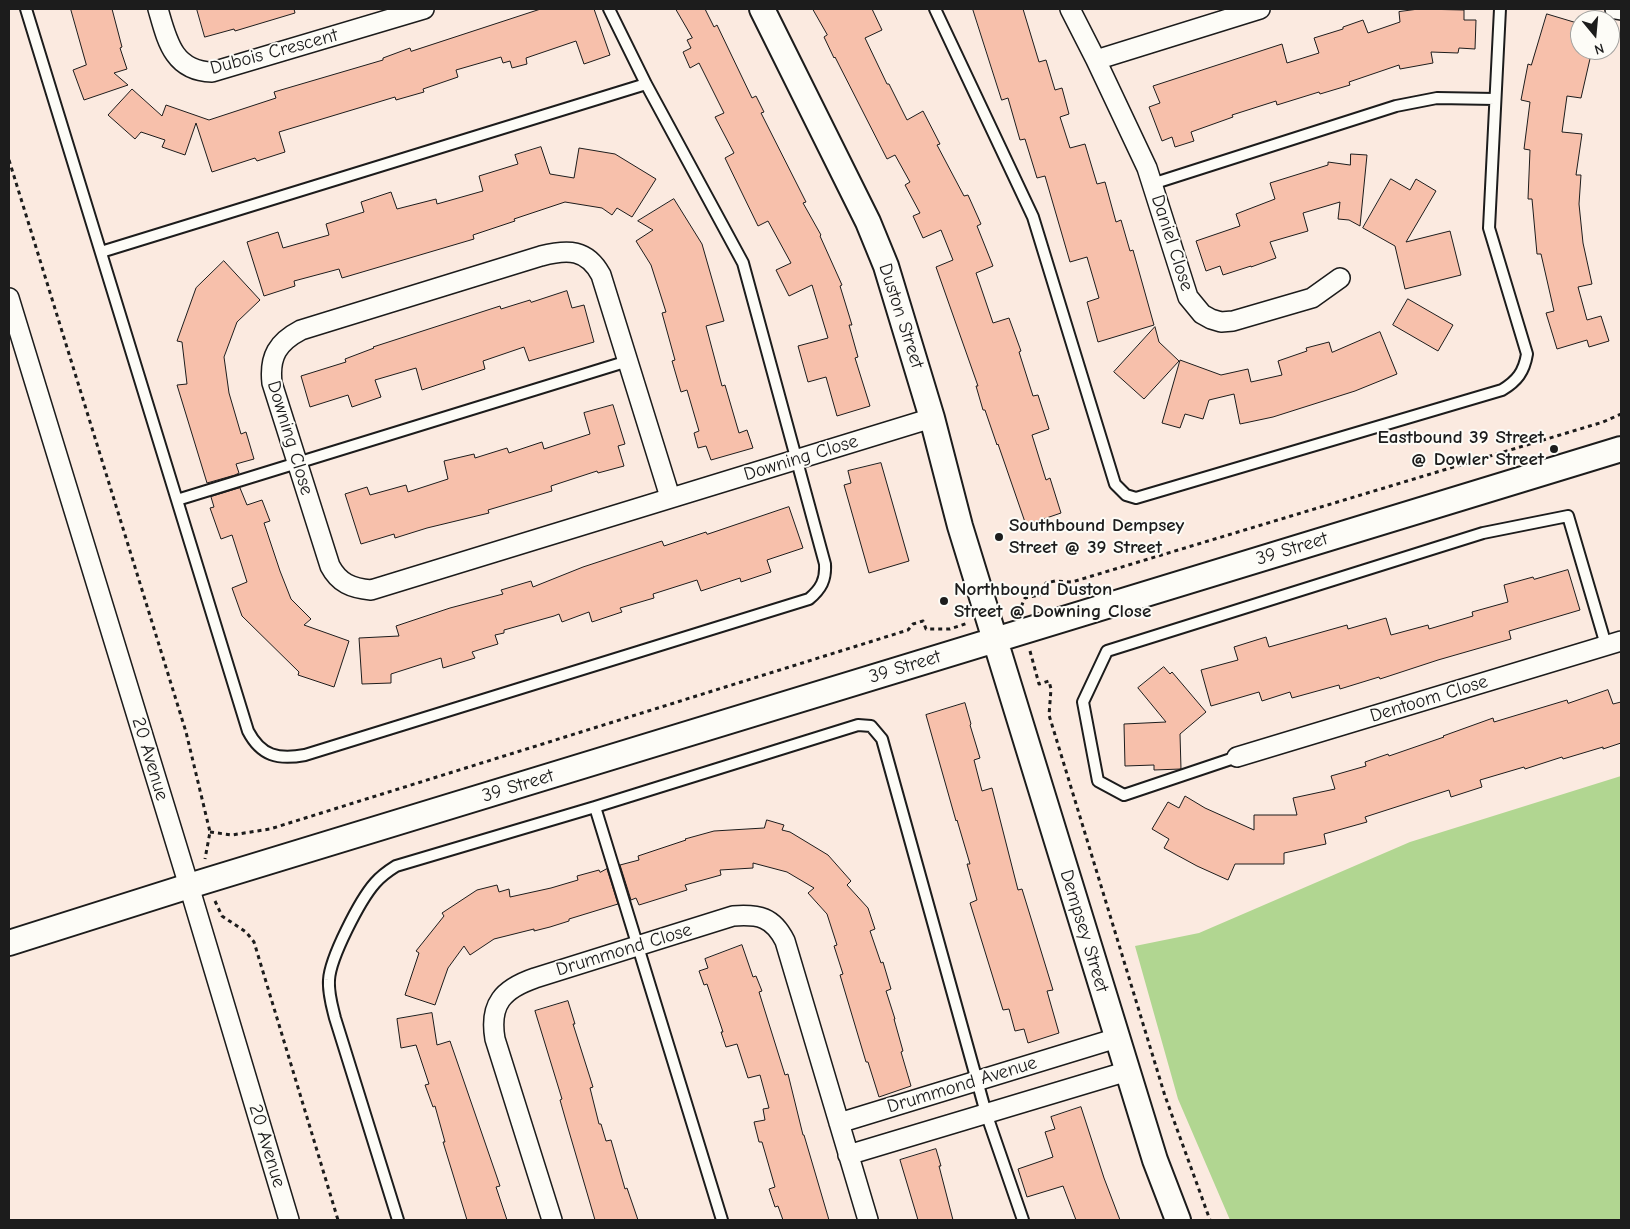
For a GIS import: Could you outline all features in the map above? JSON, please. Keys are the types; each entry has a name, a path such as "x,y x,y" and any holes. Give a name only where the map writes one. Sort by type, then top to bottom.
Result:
{"street":[{"name":"Dubois Crescent","path":"158,9 168,41 179,59 199,72 225,70 424,9"},
{"name":"Duston Street","path":"762,9 868,222 886,266 932,418 960,526 994,640"},
{"name":"Daniel Close","path":"1070,9 1096,60 1152,184 1188,297 1202,314 1211,320 1233,321 1312,298 1340,278"},
{"path":"1096,60 1260,9"},
{"path":"1616,9 1621,10"},
{"name":"Downing Close","path":"670,497 602,275 590,259 583,255 557,252 541,256 319,324 288,337 275,354 272,363 272,382 326,556 334,574 341,582 371,590 932,418"},
{"name":"20 Avenue","path":"9,298 199,883 289,1220"},
{"name":"39 Street","path":"9,943 199,883 1621,449"},
{"name":"Dempsey Street","path":"994,640 1155,1160 1178,1220"},
{"name":"Dentoom Close","path":"1237,757 1614,643"},
{"name":"Drummond Close","path":"552,1220 495,1039 493,1018 495,1009 505,994 521,983 734,916 749,915 763,918 773,923 780,931 785,942 839,1123"},
{"name":"Drummond Avenue","path":"839,1123 1118,1038"},
{"name":"Drummond Avenue","path":"848,1155 1128,1071"},
{"path":"839,1123 868,1220"}],"lane":[{"path":"26,9 248,731 260,749 269,754 292,757 314,752 809,599 822,584 825,564 743,263 646,84 609,9"},
{"path":"935,9 1033,217 1115,484 1126,495 1136,498 1502,390 1514,383 1525,369 1527,354 1489,228 1500,9"},
{"path":"101,252 646,84"},
{"path":"1152,184 1396,106 1437,98 1495,99"},
{"path":"178,500 628,361"},
{"path":"1237,757 1124,794 1098,781 1083,702 1107,650 1483,533 1568,516 1614,643"},
{"path":"398,1220 335,1018 330,997 329,979 334,958 347,928 373,885 383,874 396,866 595,807 858,725 871,726 882,739 986,1113 1023,1220"},
{"path":"595,807 722,1220"}],"path":[{"path":"9,160 186,732 210,832 199,883 215,901 222,916 246,932 254,942 338,1220"},
{"path":"1023,603 1025,598 1048,593 1046,583 1055,581 1072,582 1604,422 1621,414"},
{"path":"210,832 232,835 270,829 908,630 913,624 923,620 926,629 950,628"},
{"path":"1031,656 1039,684 1049,681 1051,689 1049,715 1165,1096 1210,1220"}],"green space":[{"path":"1621,776 1621,1220 1230,1220 1178,1099 1135,946 1199,933 1410,842"}],"building":[{"path":"71,9 112,9 122,47 120,48 127,69 114,73 128,85 84,100 73,70 86,65"},
{"path":"197,9 294,9 295,13 235,31 234,29 205,37"},
{"path":"541,9 594,9 610,55 584,64 576,41 526,58 527,64 512,68 510,61 503,63 501,57 456,70 458,77 423,89 424,92 396,100 395,97 279,132 285,152 257,161 255,158 212,172 196,123 185,155 162,147 165,140 141,132 135,139 108,115 132,89 162,116 166,105 209,120 276,98 274,92 383,60 383,58 410,48 411,51"},
{"path":"676,9 705,9 714,27 717,25 752,98 756,96 764,112 761,113 806,202 803,203 821,235 842,285 840,286 852,325 849,325 858,357 855,358 870,406 837,416 826,377 808,382 798,346 828,338 812,285 789,296 776,270 791,263 768,221 758,226 725,158 734,153 715,117 724,113 699,63 690,68 683,52 691,48 687,40 692,38"},
{"path":"813,9 872,9 882,30 865,38 887,84 889,84 907,120 923,111 940,144 937,145 964,196 968,195 981,224 977,226 993,266 976,273 993,323 1009,318 1021,351 1019,352 1033,396 1038,395 1049,429 1032,435 1046,480 1050,478 1061,513 1026,525 998,444 985,410 983,410 976,386 978,386 936,267 953,260 941,230 923,238 913,216 920,213 905,185 910,182 895,155 887,159 834,58 824,37 827,35"},
{"path":"973,9 1023,9 1039,62 1046,60 1055,90 1062,88 1069,114 1060,117 1070,148 1085,144 1097,184 1105,182 1116,222 1121,220 1130,251 1133,250 1154,325 1098,342 1087,302 1099,298 1087,257 1070,262 1045,176 1037,178 1025,139 1020,140 1008,98 1002,100"},
{"path":"1419,9 1464,10 1464,20 1476,20 1475,49 1459,48 1458,53 1431,52 1433,63 1400,69 1399,65 1349,82 1350,85 1320,94 1319,92 1277,105 1276,101 1232,115 1233,117 1191,132 1194,141 1175,147 1172,137 1162,141 1149,107 1160,103 1153,86 1282,44 1287,63 1319,53 1314,38 1343,29 1343,27 1363,20 1368,33 1400,22 1399,12"},
{"path":"1547,14 1570,21 1570,60 1590,60 1581,98 1567,96 1562,132 1582,134 1576,175 1581,175 1579,204 1583,243 1592,284 1578,287 1587,320 1601,316 1609,341 1589,347 1587,340 1557,349 1546,313 1554,311 1541,254 1537,254 1532,199 1528,199 1530,150 1524,149 1530,102 1521,100 1528,64 1531,65"},
{"path":"541,147 550,174 574,178 579,148 615,154 656,179 632,217 617,208 612,215 602,208 565,202 473,235 474,239 342,278 339,269 294,281 295,286 264,296 247,242 278,232 283,248 329,235 326,224 364,212 361,202 391,192 397,209 436,199 437,204 483,191 479,176 518,164 515,155"},
{"path":"1351,154 1367,155 1360,226 1349,220 1338,219 1340,202 1303,213 1308,231 1270,242 1276,258 1223,275 1220,266 1206,271 1196,241 1240,226 1236,214 1275,199 1270,183 1328,165 1328,162 1350,165"},
{"path":"1391,179 1410,190 1416,179 1436,191 1406,242 1450,231 1461,275 1405,289 1395,246 1363,228"},
{"path":"674,199 702,244 724,321 706,326 722,386 725,385 739,433 747,430 753,448 711,460 706,446 698,448 694,433 699,431 687,390 681,392 672,361 675,360 662,313 666,312 651,265 636,241 653,230 638,221"},
{"path":"224,261 260,300 237,322 224,357 229,393 241,434 246,432 254,459 236,464 239,473 207,483 177,385 187,384 182,342 177,341 196,288"},
{"path":"567,291 572,308 584,305 594,342 529,361 524,347 483,361 485,369 422,390 416,368 375,380 381,397 352,407 348,395 310,407 301,376 346,362 345,359 373,347 500,306 501,309"},
{"path":"1408,299 1453,325 1438,351 1393,325"},
{"path":"1155,327 1159,342 1179,361 1144,399 1114,372"},
{"path":"1380,332 1397,374 1355,391 1273,417 1240,424 1234,394 1209,400 1203,419 1185,414 1180,428 1162,423 1180,360 1221,375 1248,369 1251,382 1282,375 1278,361 1307,351 1306,348 1329,342 1332,352"},
{"path":"613,405 625,444 618,446 624,466 598,473 597,471 551,486 552,491 488,510 489,513 395,538 394,534 361,544 345,494 367,487 370,495 406,485 408,492 448,479 444,461 474,454 475,458 507,448 509,453 542,442 544,449 590,434 584,413"},
{"path":"881,463 909,561 869,573 844,485 851,483 848,471"},
{"path":"240,488 247,505 262,500 270,521 264,523 291,599 311,619 304,625 349,641 334,687 298,675 299,672 242,616 232,588 247,582 232,535 221,539 210,508 214,507 211,497"},
{"path":"789,507 803,548 767,560 771,572 741,582 740,578 701,591 697,580 653,594 654,598 620,608 622,612 592,622 589,612 562,622 559,614 504,630 504,633 495,635 498,644 472,652 475,658 443,668 441,658 391,674 391,683 362,684 359,638 399,636 396,626 450,608 503,594 501,590 531,581 533,587 583,567 662,541 664,546"},
{"path":"1568,570 1580,610 1509,631 1511,639 1380,679 1379,677 1340,689 1339,685 1292,698 1290,692 1262,701 1259,692 1211,706 1201,670 1238,660 1234,647 1266,637 1269,647 1347,625 1348,629 1386,618 1391,635 1428,625 1429,629 1473,616 1472,612 1508,602 1504,585"},
{"path":"1164,667 1170,674 1172,672 1206,712 1180,734 1181,769 1154,770 1154,765 1125,766 1124,724 1166,722 1138,688"},
{"path":"1608,690 1613,704 1621,702 1621,743 1480,780 1482,787 1451,797 1449,790 1365,817 1367,822 1324,834 1326,844 1284,853 1284,864 1235,864 1228,880 1164,848 1169,839 1152,829 1168,802 1179,808 1185,796 1205,808 1254,830 1254,815 1297,815 1293,798 1335,789 1331,776 1366,766 1365,762 1388,754 1389,756 1493,718 1494,722 1567,700 1568,703"},
{"path":"965,703 980,758 974,760 982,791 992,788 1018,890 1022,889 1053,990 1047,991 1059,1033 1028,1043 1024,1029 1015,1031 1009,1009 1003,1010 970,903 977,900 967,864 970,864 926,715"},
{"path":"767,820 784,825 782,830 790,832 828,855 851,881 847,885 868,908 875,929 870,931 881,963 883,962 891,989 886,991 895,1019 903,1051 901,1052 911,1086 879,1097 868,1062 866,1062 840,975 843,974 834,946 837,945 827,914 808,893 814,888 787,872 753,863 753,868 720,870 721,875 685,885 687,890 639,905 636,898 631,900 620,865 639,860 638,856 685,839 714,831 764,828"},
{"path":"607,869 618,904 550,927 494,939 470,955 464,946 448,968 435,1005 405,995 419,953 416,951 444,916 442,913 477,890 497,885 499,892 509,889 510,897 551,888 578,880 577,876"},
{"path":"742,945 753,977 756,976 762,991 759,992 785,1075 788,1074 803,1135 829,1220 783,1220 778,1206 775,1207 769,1189 775,1187 754,1122 765,1120 763,1109 769,1108 760,1075 748,1078 737,1044 726,1047 707,984 704,985 699,971 708,968 705,959"},
{"path":"568,1001 575,1024 573,1024 593,1087 590,1088 599,1124 601,1124 606,1141 611,1140 625,1189 627,1188 638,1220 595,1220 560,1100 562,1099 535,1011"},
{"path":"432,1013 437,1045 450,1041 500,1186 496,1187 507,1220 467,1220 443,1142 445,1142 435,1106 433,1107 425,1085 429,1084 416,1045 401,1048 397,1019"},
{"path":"1081,1107 1120,1220 1076,1220 1063,1186 1027,1197 1018,1169 1053,1157 1045,1132 1055,1129 1051,1117"},
{"path":"936,1149 953,1220 918,1220 900,1160"}],"place":[{"name":"Eastbound 39 Street @ Dowler Street","path":"1554,449"},
{"name":"Southbound Dempsey Street @ 39 Street","path":"999,537"},
{"name":"Northbound Duston Street @ Downing Close","path":"944,601"}]}
